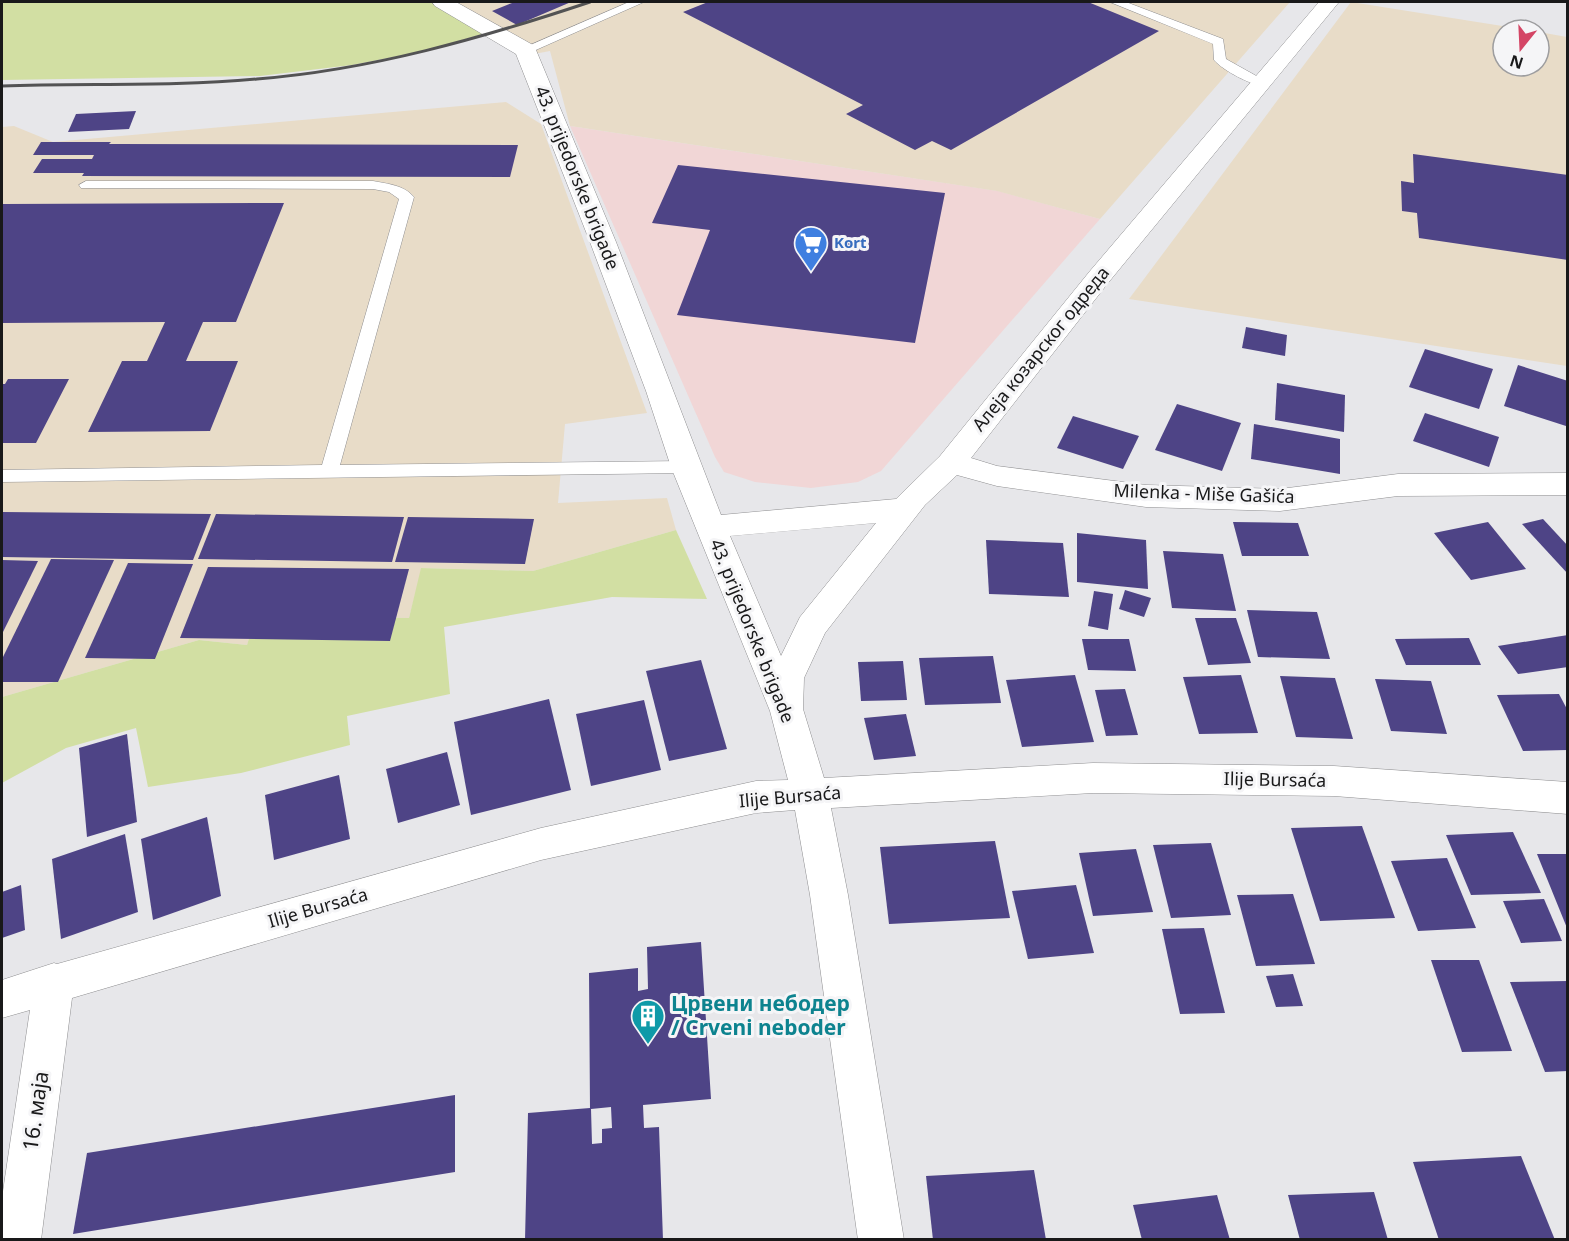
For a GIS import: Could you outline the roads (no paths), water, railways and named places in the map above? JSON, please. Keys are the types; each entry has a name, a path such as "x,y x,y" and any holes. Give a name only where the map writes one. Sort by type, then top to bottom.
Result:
{"street":[{"path":"442,2 525,50"},
{"name":"Алеја козарског одреда","path":"787,711 787,678 796,654 812,626 904,509 951,463 1099,277 1329,2"},
{"name":"43. prijedorske brigade","path":"525,50 607,252 686,467 787,711 810,794 829,895 881,1239"},
{"name":"Milenka - Miše Gašića","path":"951,463 997,476 1146,496 1280,500 1398,485 1568,484"},
{"path":"711,526 904,509"},
{"name":"Ilije Bursaća","path":"2,999 54,982 541,844 756,796 1093,778 1334,781 1568,798"},
{"name":"16. маја","path":"18,1239 54,982"}],"lane":[{"path":"525,50 638,2"},
{"path":"1116,2 1219,42 1220,60 1229,67 1263,83"},
{"path":"86,185 374,185 393,189 407,197 329,471"},
{"path":"2,476 686,467"}],"railway":[{"path":"2,86 193,83 300,75 426,51 590,2"}],"place":[{"name":"Kort","path":"811,272"},
{"name":"Црвени небодер / Crveni neboder","path":"648,1045"}]}
